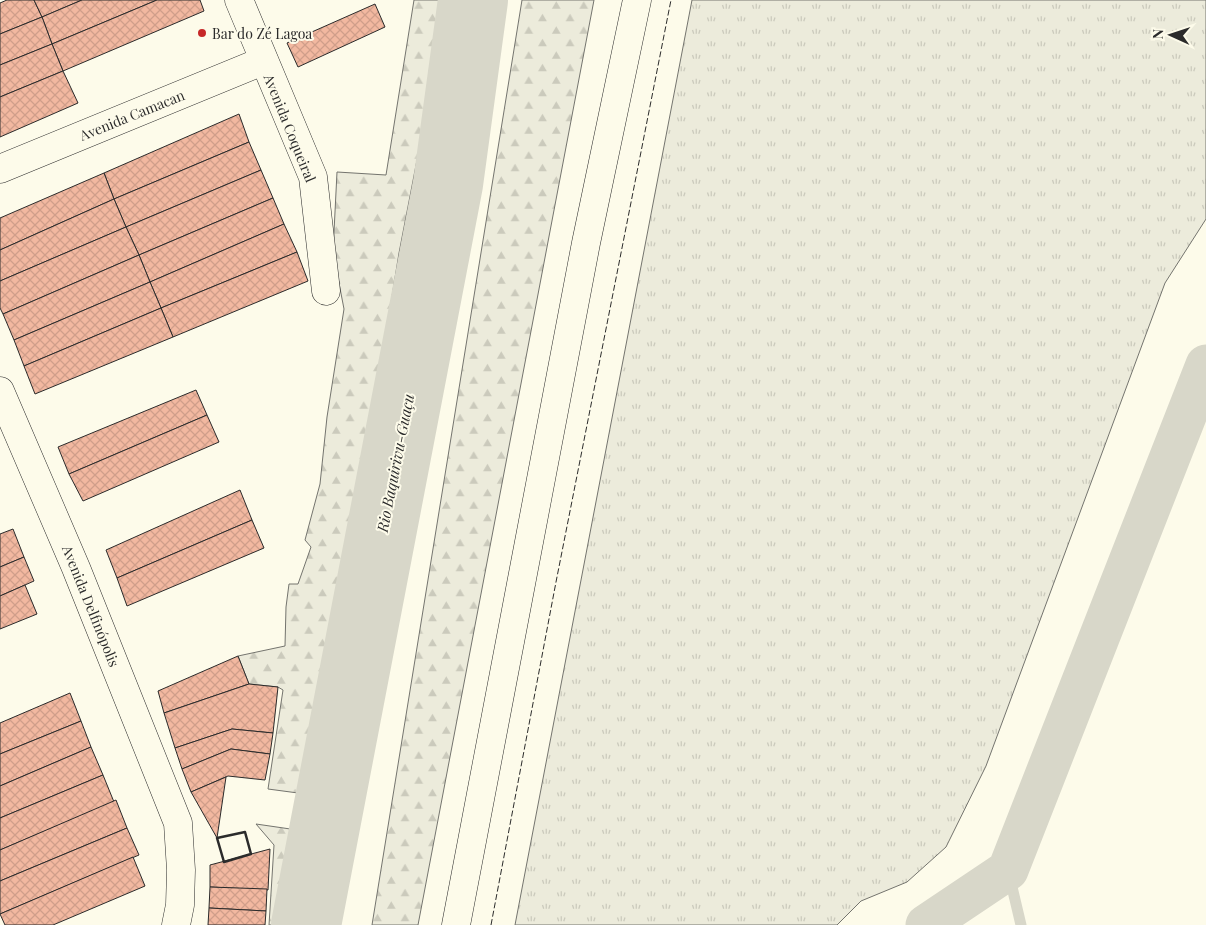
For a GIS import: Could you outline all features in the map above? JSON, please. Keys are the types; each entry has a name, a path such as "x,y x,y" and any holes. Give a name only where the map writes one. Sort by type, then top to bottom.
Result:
{"street":[{"name":"Avenida Coqueiral","path":"239,0 313,177 326,291"},
{"path":"456,925 586,242 637,0"},
{"name":"Avenida Camacan","path":"0,169 263,61"},
{"name":"Avenida Delfinópolis","path":"0,391 76,568 178,823 181,870 180,905 176,925"}],"green space":[{"path":"414,0 448,0 399,253 365,464 340,655 298,793 268,789 283,690 278,687 249,684 238,656 285,646 286,607 289,584 298,584 311,547 305,540 320,484 327,417 344,309 333,252 337,172 386,175"},
{"path":"522,0 594,0 418,925 372,925"},
{"path":"692,0 1206,0 1206,219 1165,283 986,766 946,847 907,882 861,901 837,925 515,925"},
{"path":"256,824 311,832 286,925 269,925 274,845"}],"building":[{"path":"7,0 34,0 42,17 0,34 0,3"},
{"path":"34,0 82,0 42,17"},
{"path":"82,0 157,0 52,44 42,17"},
{"path":"157,0 200,0 204,11 63,71 52,44"},
{"path":"375,4 385,27 298,67 287,43"},
{"path":"42,17 52,44 0,65 0,34"},
{"path":"52,44 63,71 0,97 0,65"},
{"path":"63,71 78,103 0,137 0,97"},
{"path":"239,114 249,142 114,199 104,173"},
{"path":"249,142 261,170 126,227 114,199"},
{"path":"261,170 273,198 139,255 126,227"},
{"path":"104,173 114,199 0,250 0,218"},
{"path":"273,198 284,224 150,282 139,255"},
{"path":"114,199 126,227 0,281 0,250"},
{"path":"284,224 297,252 161,308 150,282"},
{"path":"126,227 139,255 3,314 0,308 0,281"},
{"path":"297,252 308,281 173,337 161,308"},
{"path":"139,255 150,282 14,340 3,314"},
{"path":"150,282 161,308 24,366 14,340"},
{"path":"161,308 173,337 35,394 24,366"},
{"path":"196,390 207,415 69,474 58,447"},
{"path":"207,415 219,442 83,501 69,474"},
{"path":"240,490 252,520 117,578 106,550"},
{"path":"252,520 264,548 127,606 117,578"},
{"path":"13,529 24,557 0,567 0,534"},
{"path":"24,557 34,581 0,596 0,567"},
{"path":"25,585 37,614 0,629 0,596"},
{"path":"238,656 249,684 164,713 158,691"},
{"path":"249,684 278,687 273,733 232,729 175,748 164,713"},
{"path":"70,693 81,721 0,754 0,723"},
{"path":"81,721 91,747 0,786 0,754"},
{"path":"232,729 273,733 270,754 231,749 182,769 175,748"},
{"path":"91,747 103,775 0,818 0,786"},
{"path":"231,749 270,754 265,780 228,776 191,792 182,769"},
{"path":"103,775 114,802 0,850 0,818"},
{"path":"226,777 217,838 191,792"},
{"path":"116,800 127,828 0,881 0,850"},
{"path":"127,828 139,855 0,914 0,881"},
{"path":"270,849 268,890 210,887 210,865"},
{"path":"133,857 145,886 53,925 5,925 0,914"},
{"path":"210,887 267,889 266,911 209,908"},
{"path":"209,908 266,911 265,925 208,925"}],"waterway":[{"name":"Rio Baquirivu-Guaçu","path":"306,925 448,184 473,0"},
{"path":"926,925 1008,870 1206,365"},
{"path":"1008,870 1021,925"}],"fence":[{"path":"491,925 556,582 671,0"}],"wall":[{"path":"245,832 251,854 224,862 217,838 245,832"}],"place":[{"name":"Bar do Zé Lagoa","path":"202,33"}]}
